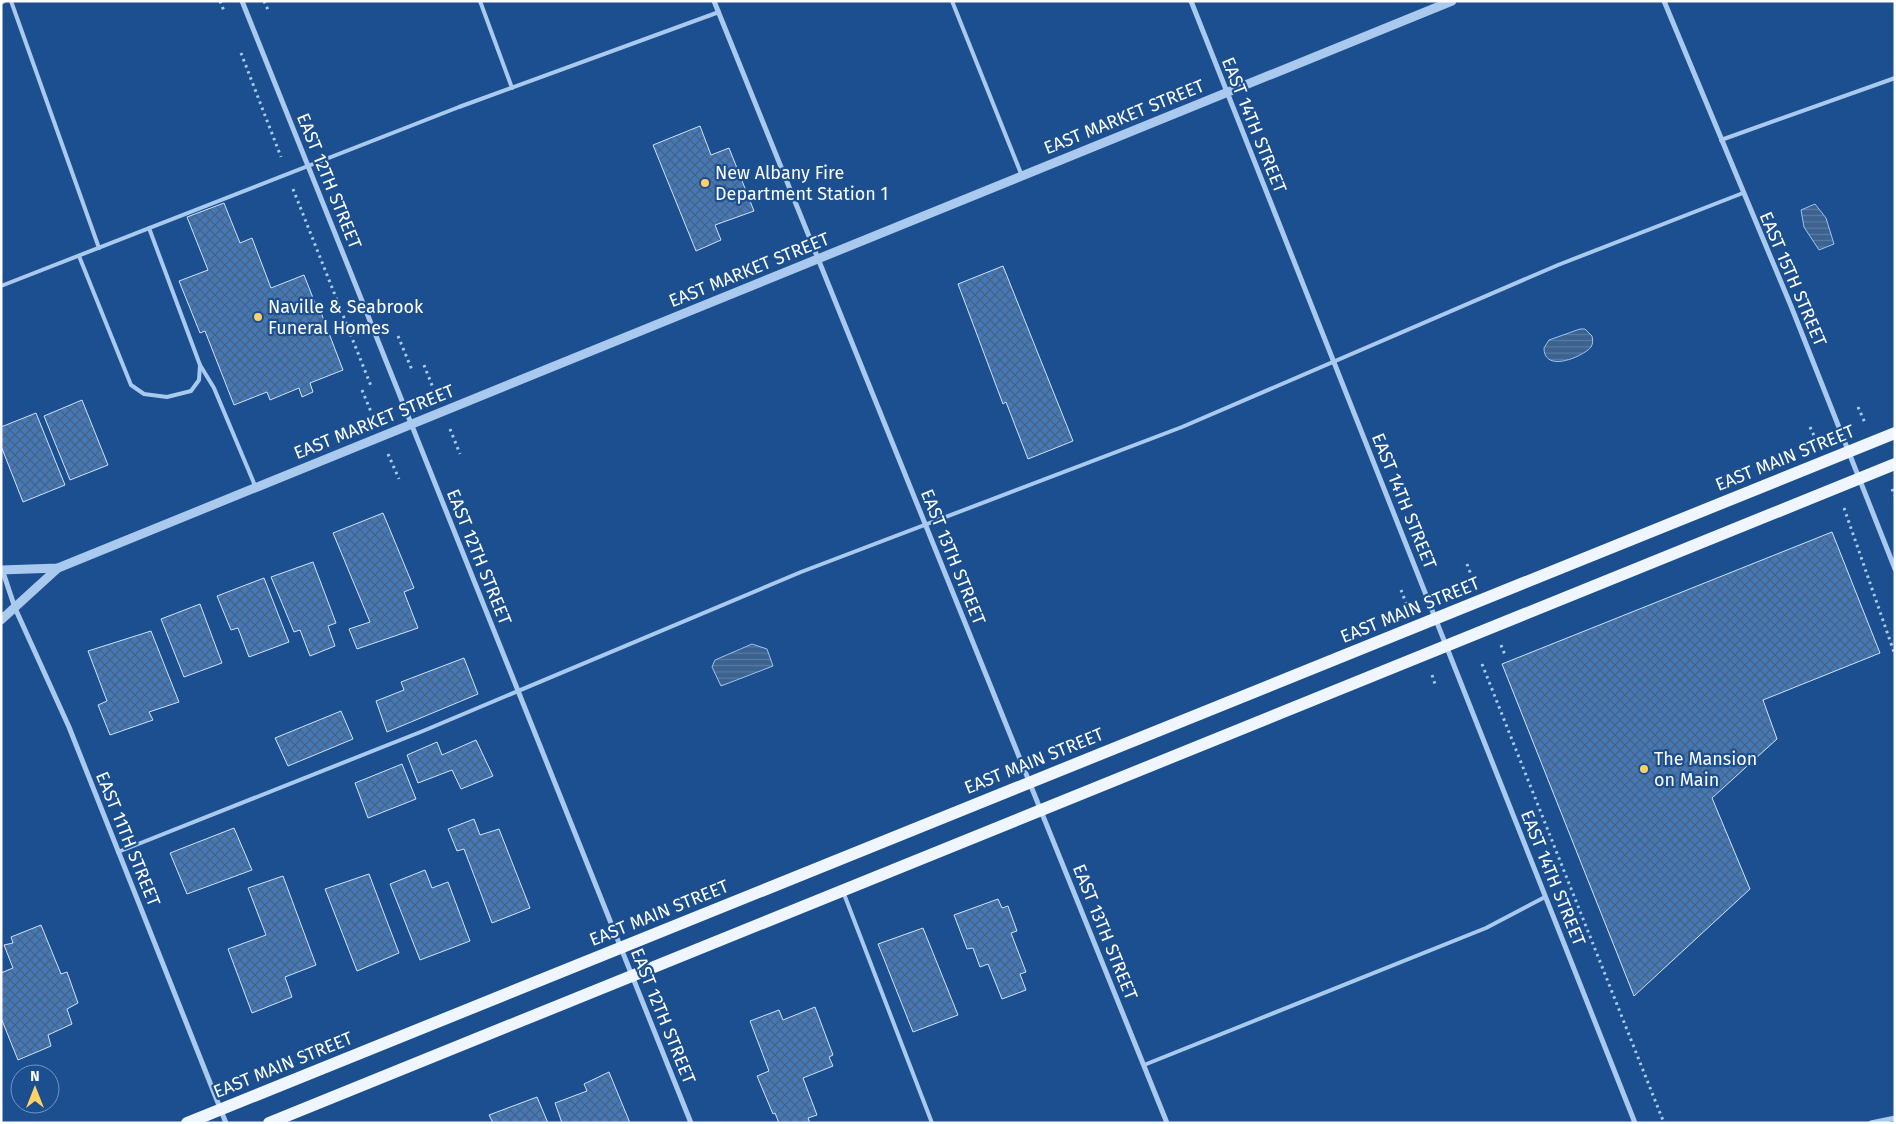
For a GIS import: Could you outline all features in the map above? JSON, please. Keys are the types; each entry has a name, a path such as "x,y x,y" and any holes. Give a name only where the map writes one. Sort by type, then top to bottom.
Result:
{"main road":[{"name":"EAST MAIN STREET","path":"187,1123 1895,432"},
{"path":"269,1123 1895,464"}],"street":[{"name":"EAST 12TH STREET","path":"242,1 631,976 692,1123"},
{"name":"EAST 13TH STREET","path":"714,1 1167,1123"},
{"name":"EAST 14TH STREET","path":"1191,1 1635,1123"},
{"name":"EAST MARKET STREET","path":"1,620 58,568 1452,1"},
{"name":"EAST 15TH STREET","path":"1664,1 1792,306 1895,569"},
{"name":"EAST MARKET STREET","path":"2,569 58,568"},
{"name":"EAST 11TH STREET","path":"2,569 15,608 69,727 226,1123"},
{"path":"1871,1123 1895,1118"}],"lane":[{"path":"11,1 99,248"},
{"path":"480,1 512,88"},
{"path":"952,1 1022,176"},
{"path":"1,286 512,88 719,12"},
{"path":"1721,140 1895,78"},
{"path":"118,852 414,734 801,572 1182,427 1558,265 1743,193"},
{"path":"149,228 200,365 214,388 256,488"},
{"path":"79,256 131,385 144,394 167,397 191,391 199,380 200,365"},
{"path":"843,891 932,1123"},
{"path":"1144,1065 1486,928 1546,897"}],"path":[{"path":"220,1 227,19"},
{"path":"238,45 371,386"},
{"path":"1847,516 1895,655"},
{"path":"1482,664 1664,1123"}],"water":[{"path":"1815,204 1826,218 1834,244 1819,250 1804,227 1801,210"},
{"path":"1585,329 1592,336 1592,345 1587,351 1565,361 1550,360 1546,356 1544,348 1549,340"},
{"path":"752,644 767,649 773,666 721,686 712,667 715,660"}],"building":[{"name":"New Albany Fire Department Station 1","path":"700,126 711,155 729,148 754,211 715,225 721,240 696,251 653,145"},
{"name":"Naville & Seabrook Funeral Homes","path":"224,203 240,243 252,238 271,288 304,275 315,303 317,302 343,370 310,383 313,392 302,397 299,388 270,400 267,392 234,405 205,331 200,333 179,281 208,270 187,217"},
{"path":"1003,266 1073,441 1028,459 1006,402 1003,404 958,284"},
{"path":"82,400 108,465 70,480 44,416"},
{"path":"36,413 65,485 23,502 1,446 1,427"},
{"path":"383,513 414,588 404,592 418,628 357,649 349,629 370,622 333,533"},
{"name":"The Mansion on Main","path":"1832,532 1880,653 1763,700 1777,739 1712,798 1750,889 1634,996 1502,664"},
{"path":"313,562 336,623 328,626 335,646 310,656 300,630 294,632 271,577"},
{"path":"264,578 289,642 249,657 238,628 231,630 217,596"},
{"path":"200,604 222,663 184,677 161,619"},
{"path":"151,631 179,702 149,712 153,720 110,735 98,705 107,701 88,651"},
{"path":"464,658 478,694 387,732 376,701 404,690 401,682"},
{"path":"341,711 353,739 288,766 275,738"},
{"path":"476,740 493,776 461,789 452,770 418,783 407,755 437,742 442,755"},
{"path":"402,764 416,799 368,818 355,783"},
{"path":"474,819 480,835 499,829 530,908 492,923 464,849 457,851 448,829"},
{"path":"234,828 252,870 187,894 170,853"},
{"path":"425,870 432,888 448,882 470,941 420,960 390,884"},
{"path":"369,874 399,953 357,971 325,889"},
{"path":"283,876 316,965 285,977 292,997 252,1013 228,949 266,935 248,888"},
{"path":"998,899 1002,908 1008,906 1017,931 1011,933 1026,972 1020,974 1026,990 1002,999 988,964 980,967 973,948 967,949 954,915"},
{"path":"41,925 61,974 67,972 78,1003 67,1009 72,1024 48,1035 51,1046 18,1060 1,1018 1,973 13,968 4,945 13,943 11,937"},
{"path":"923,928 958,1015 913,1032 878,944"},
{"path":"815,1007 833,1055 829,1057 833,1066 803,1078 817,1115 808,1118 810,1123 779,1123 775,1113 773,1114 757,1076 769,1071 750,1021 779,1010 783,1020"},
{"path":"609,1072 630,1123 562,1123 555,1103 587,1091 584,1084"},
{"path":"537,1097 548,1123 493,1123 489,1115"}],"place":[{"name":"New Albany Fire Department Station 1","path":"705,183"},
{"name":"Naville & Seabrook Funeral Homes","path":"258,317"},
{"name":"The Mansion on Main","path":"1644,769"}]}
